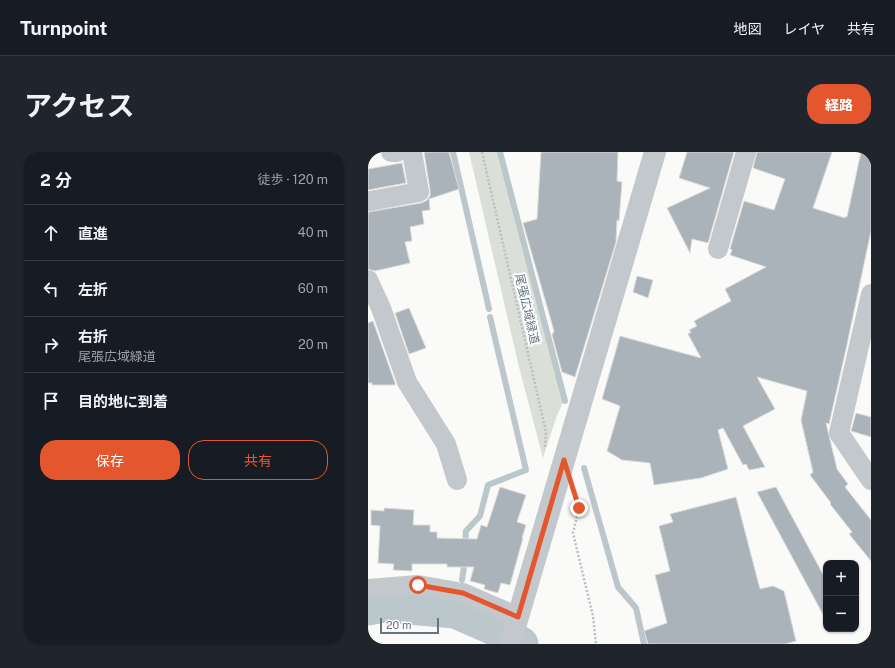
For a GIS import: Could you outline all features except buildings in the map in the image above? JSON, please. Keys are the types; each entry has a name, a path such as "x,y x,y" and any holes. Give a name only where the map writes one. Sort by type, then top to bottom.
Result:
{"street":[{"path":"391,152 397,152"},
{"path":"370,201 419,192 412,152"},
{"path":"368,589 418,585 463,593 514,628 656,152"},
{"path":"718,249 746,152"},
{"path":"368,280 381,308 407,382 446,444 457,480"},
{"path":"871,294 865,349 839,433 871,480"}],"path":[{"name":"尾張広域緑道","path":"482,152 546,432 545,448"},
{"path":"574,494 579,508 573,533 593,616 596,644"}],"shaded area":[{"path":"469,152 499,152 563,402 556,418 543,458 519,367"}],"waterway":[{"path":"453,152 489,309"},
{"path":"500,152 565,401"},
{"path":"465,547 466,531 480,516 488,485 526,470 490,317"},
{"path":"584,468 618,587 636,608 644,644"},
{"path":"462,580 465,560"},
{"path":"368,608 384,605 455,611 494,628 521,644"}],"route":[{"path":"418,585 463,593 518,617 546,517 564,460 579,508"}]}
